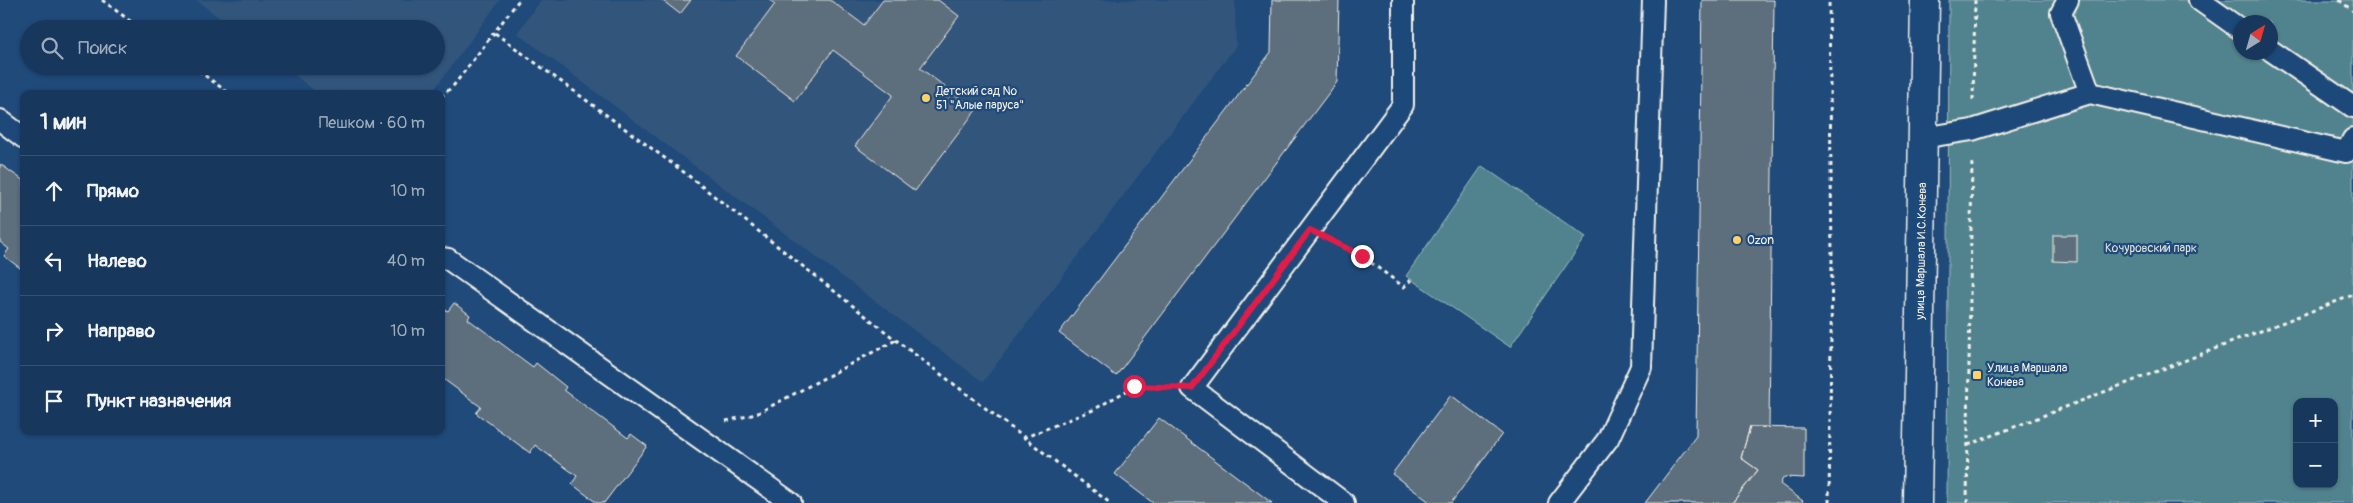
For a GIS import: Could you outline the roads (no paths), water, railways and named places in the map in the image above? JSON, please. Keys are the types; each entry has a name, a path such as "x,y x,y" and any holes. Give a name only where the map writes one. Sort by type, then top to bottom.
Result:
{"main road":[{"name":"улица Маршала И.С.Конева","path":"1917,503 1925,0"}],"lane":[{"path":"1344,503 1192,388 1403,105 1403,0"},
{"path":"1559,503 1608,439 1641,368 1653,0"},
{"path":"2068,0 2061,13 2090,93"},
{"path":"2199,0 2233,24"},
{"path":"2278,55 2353,107"},
{"path":"1922,138 1972,130 2090,93 2346,152 2353,140"},
{"path":"0,120 20,135"},
{"path":"445,259 791,503"}],"place":[{"name":"Детский сад № 51 \"Алые паруса\"","path":"926,98"},
{"name":"Ozon","path":"1737,240"},
{"name":"Улица Маршала Конева","path":"1977,375"}],"park label":[{"name":"Кочуровский парк","path":"2151,248"}]}
